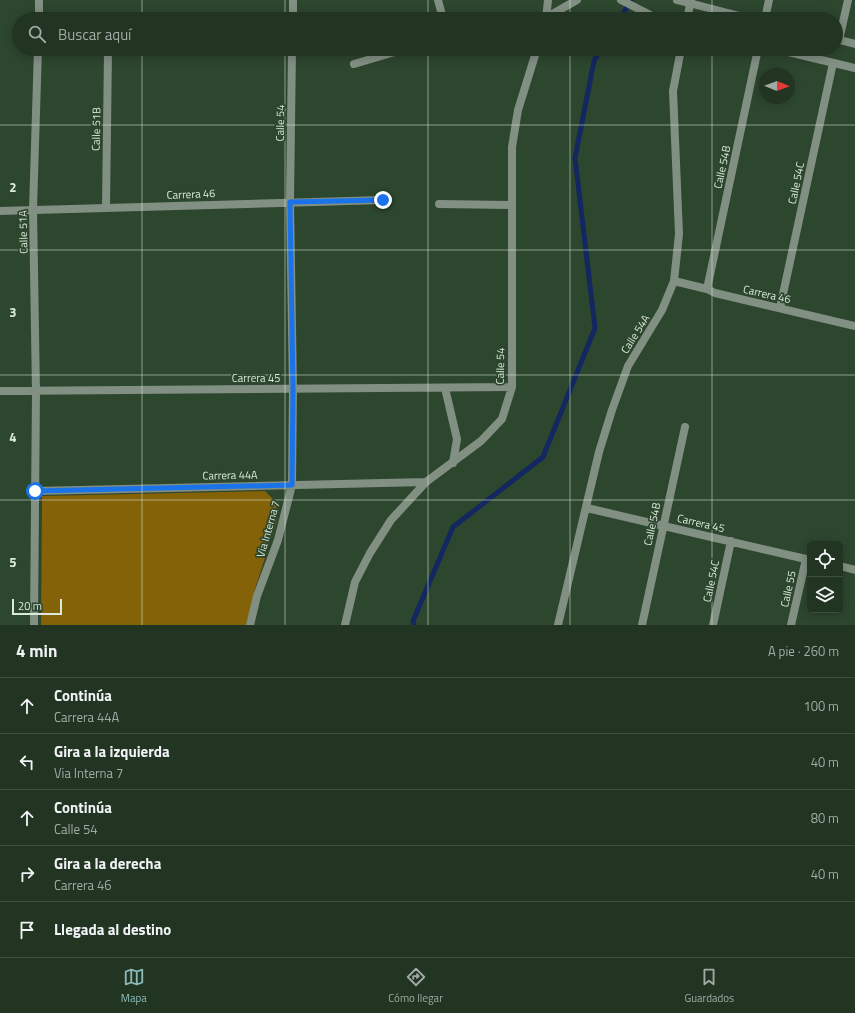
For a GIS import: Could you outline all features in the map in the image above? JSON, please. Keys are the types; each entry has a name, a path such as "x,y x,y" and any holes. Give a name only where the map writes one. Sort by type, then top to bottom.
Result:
{"street":[{"path":"39,0 39,12"},
{"path":"293,0 293,12"},
{"path":"438,0 441,12"},
{"path":"547,12 548,0"},
{"path":"556,12 577,0"},
{"path":"677,0 726,12"},
{"path":"766,12 769,0"},
{"path":"843,20 848,0"},
{"path":"622,1 643,12"},
{"path":"688,12 690,2"},
{"path":"843,41 855,44"},
{"name":"Calle 51A","path":"34,625 36,391 33,210 38,56"},
{"name":"Calle 51B","path":"106,207 108,56"},
{"name":"Calle 54","path":"292,56 290,202 293,389"},
{"path":"354,64 381,56"},
{"name":"Calle 54","path":"345,625 355,582 370,553 391,520 426,482 481,441 502,419 512,387 512,147 518,110 535,56"},
{"name":"Calle 54A","path":"558,625 587,508 599,452 612,410 628,366 662,310 674,281 679,234 673,91 680,56"},
{"name":"Calle 54B","path":"707,289 757,56"},
{"path":"804,56 855,68"},
{"name":"Calle 54C","path":"780,308 833,63"},
{"name":"Carrera 46","path":"0,211 383,200"},
{"path":"439,204 512,205"},
{"name":"Carrera 46","path":"674,281 707,289 715,293 855,326"},
{"name":"Carrera 45","path":"0,392 512,387"},
{"path":"445,388 457,439 453,463"},
{"name":"Via Interna 7","path":"250,625 257,596 278,540 292,485 293,389"},
{"name":"Calle 54B","path":"642,625 685,427"},
{"name":"Carrera 44A","path":"35,491 426,482"},
{"name":"Carrera 45","path":"587,508 807,559"},
{"name":"Calle 54C","path":"713,625 731,541"},
{"name":"Calle 55","path":"791,625 807,563"},
{"path":"843,567 855,570"}],"shaded area":[{"path":"265,491 276,502 277,520 255,589 246,625 41,625 42,496"}],"waterway":[{"path":"624,12 631,0"},
{"path":"414,625 413,621 453,527 543,457 595,328 575,158 594,61 597,56"}],"route":[{"path":"35,491 292,485 293,389 290,202 383,200"}]}
